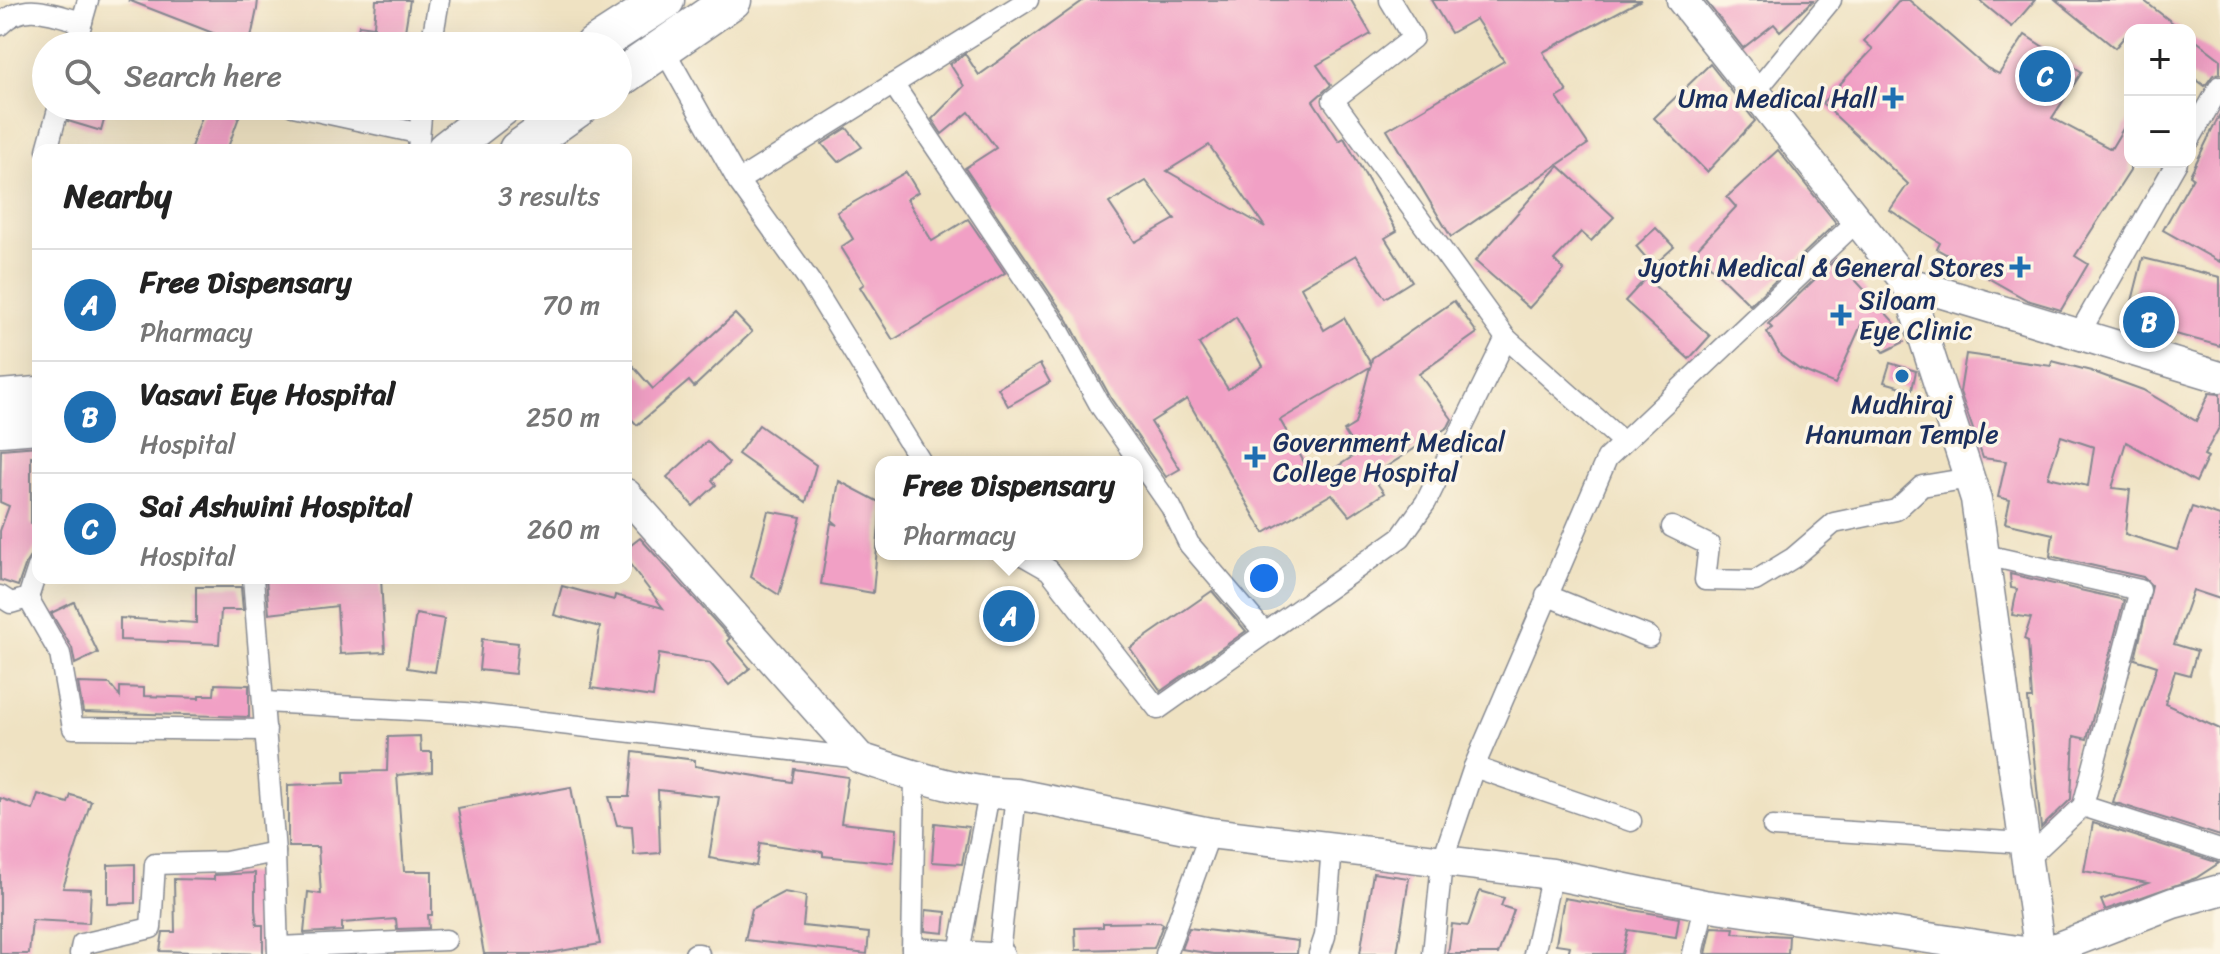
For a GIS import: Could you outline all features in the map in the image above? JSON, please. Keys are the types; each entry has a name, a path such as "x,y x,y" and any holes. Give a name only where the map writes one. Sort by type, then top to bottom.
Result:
{"highway":[{"path":"616,32 665,0"},
{"path":"632,69 732,0"},
{"path":"427,144 475,120"},
{"path":"526,144 560,120"},
{"path":"0,399 32,396"},
{"path":"0,427 32,424"}],"street":[{"path":"79,32 88,0"},
{"path":"433,32 439,0"},
{"path":"738,181 1028,0"},
{"path":"1390,0 1413,38 1333,100 1506,338 1623,442"},
{"path":"1682,0 1906,282 1970,478 1985,555 2040,954"},
{"path":"1755,92 1831,0"},
{"path":"0,25 10,13 25,9 82,22"},
{"path":"663,48 738,181 811,283 917,456"},
{"path":"893,84 1057,327 1101,407 1135,456"},
{"path":"2196,128 2220,86"},
{"path":"49,144 55,120"},
{"path":"342,120 427,144 424,120"},
{"path":"2079,334 2174,168"},
{"path":"1433,954 1442,862 1474,767 1607,458 1857,221"},
{"path":"1906,282 2220,377"},
{"path":"1032,560 1049,570 1158,709 1401,537 1426,502 1506,338"},
{"path":"1143,467 1171,507 1189,544 1265,633"},
{"path":"1672,527 1709,545 1705,580 1755,581 1793,558 1834,523 1896,510 1922,486 1970,478"},
{"path":"632,501 860,758"},
{"path":"1773,827 2026,850 2083,806 2140,590 1985,555"},
{"path":"33,584 28,598 60,654 73,728 266,730"},
{"path":"254,584 275,852 278,951 446,940"},
{"path":"1546,595 1649,637"},
{"path":"0,596 11,603 28,598"},
{"path":"265,702 465,713 860,758 915,776 1210,833 1552,874 1704,905 2040,954 2173,903 2220,890"},
{"path":"1474,767 1631,821"},
{"path":"915,776 912,951 1002,954 1002,794"},
{"path":"959,952 1002,794"},
{"path":"2083,806 2220,850"},
{"path":"1166,954 1210,833"},
{"path":"1319,954 1325,936 1332,846"},
{"path":"80,954 82,944 151,928 155,864 226,862 275,852"},
{"path":"1534,954 1552,874"},
{"path":"1693,954 1704,905"}],"building":[{"path":"128,0 258,0 252,32 210,32"},
{"path":"376,0 410,0 405,31 412,32 358,32 359,25 374,27"},
{"path":"1084,0 1351,0 1371,34 1317,65 1331,85 1313,101 1339,141 1344,138 1397,231 1385,238 1412,281 1385,298 1356,255 1301,287 1324,330 1344,318 1371,364 1372,358 1454,301 1477,333 1419,374 1452,419 1448,427 1372,476 1384,493 1350,516 1332,494 1264,533 1187,399 1151,422 1180,469 1166,477 1112,400 1068,320 965,168 996,148 969,112 942,134 932,119 964,86 950,64 965,54 979,75","holes":["1209,145 1265,227 1167,171","1146,181 1175,219 1135,242 1109,203","1236,317 1263,366 1228,389 1199,344","1370,367 1355,424 1344,431 1358,453 1315,481 1280,420"]},
{"path":"1431,0 1641,0 1543,52 1567,92 1557,98 1588,144 1451,237 1387,130 1504,61 1476,19 1451,33"},
{"path":"1705,0 1814,0 1780,31 1774,24 1743,48"},
{"path":"1900,0 1909,0 1987,68 1999,74 2025,35 2082,72 2052,118 2111,149 2124,127 2124,168 2130,168 2130,171 2075,256 2088,264 2061,310 2027,300 1937,249 1940,243 1890,210 1908,184 1822,103 1873,49 1864,41"},
{"path":"1979,0 2035,0 2012,27"},
{"path":"2056,0 2143,0 2174,24 2124,24 2124,37 2115,48"},
{"path":"2196,41 2220,59 2220,73 2213,75 2205,86 2196,79"},
{"path":"1710,64 1755,121 1707,172 1654,118"},
{"path":"2220,114 2220,262 2163,230 2193,177 2190,175"},
{"path":"68,120 104,120 101,131"},
{"path":"201,120 238,120 229,144 192,144"},
{"path":"847,128 862,147 838,162 822,144"},
{"path":"1778,150 1836,223 1750,305 1695,251 1736,207 1727,197"},
{"path":"1559,166 1614,217 1591,241 1581,232 1554,260 1564,270 1529,308 1475,261"},
{"path":"906,172 918,192 907,199 932,241 968,219 1005,273 893,340 860,287 864,284 841,247 853,239 837,212"},
{"path":"1656,228 1674,247 1653,266 1636,246"},
{"path":"2143,258 2220,277 2220,346 2127,321"},
{"path":"1836,259 1894,322 1904,342 1884,352 1862,323 1835,384 1799,369 1781,356 1767,332 1772,328 1768,324"},
{"path":"1646,278 1710,336 1689,359 1625,301"},
{"path":"735,314 752,332 694,387 689,381 637,425 632,420 632,365 653,389"},
{"path":"1966,354 2051,366 2052,361 2091,371 2143,390 2196,421 2209,393 2220,394 2220,426 2204,455 2208,457 2196,482 2126,442 2112,488 2130,490 2125,534 2177,550 2192,507 2220,516 2220,599 2193,590 2174,644 2197,651 2190,675 2175,671 2165,704 2220,729 2220,836 2113,802 2157,666 2135,659 2152,586 2143,577 2050,556 2053,534 2005,523 2010,500 1998,497 2006,461 1983,458 1960,392","holes":["2061,436 2094,447 2088,486 2048,477"]},
{"path":"1890,363 1916,371 1912,390 1884,382"},
{"path":"1040,364 1050,382 1008,406 998,388"},
{"path":"759,425 816,465 806,502 738,454"},
{"path":"707,441 729,463 712,480 716,485 693,506 667,477"},
{"path":"32,446 32,554 18,586 0,580 0,531 9,506 0,502 1,449"},
{"path":"839,481 875,500 873,593 821,584 831,523 838,525 832,520"},
{"path":"768,511 801,517 779,595 751,577"},
{"path":"640,538 730,638 727,641 750,668 729,685 710,663 659,654 653,697 591,688 600,627 554,615 562,586 614,600 615,595 663,608 632,567 632,544"},
{"path":"2010,574 2124,600 2087,739 2074,736 2071,799 2041,828 2028,699 2032,699 2028,641 2024,639 2031,618 2012,615 2017,589 2011,588"},
{"path":"266,584 381,584 385,652 340,654 337,606 269,614"},
{"path":"196,587 241,587 243,610 221,610 219,644 120,640 120,618 196,623"},
{"path":"1212,591 1246,631 1161,691 1130,648"},
{"path":"74,602 98,653 75,664 72,648 51,613"},
{"path":"416,614 444,619 435,672 407,668"},
{"path":"482,639 518,643 515,674 479,670"},
{"path":"78,683 110,684 120,697 120,687 144,688 144,696 199,698 199,695 214,695 215,684 249,685 249,717 83,712"},
{"path":"420,736 421,752 432,752 432,772 397,775 404,871 432,871 429,928 397,929 396,919 342,923 342,931 304,933 308,892 321,894 318,847 288,847 288,785 344,783 344,772 387,771 388,737"},
{"path":"633,752 695,760 695,766 792,782 794,769 848,777 841,823 897,829 894,863 823,856 823,852 760,843 756,866 709,858 719,797 658,790 660,853 634,855 632,826 617,825 609,797 629,797"},
{"path":"571,787 600,944 544,954 484,954 458,808"},
{"path":"38,794 68,803 71,795 91,801 63,888 91,889 89,923 32,920 29,954 0,954 0,798 33,810"},
{"path":"935,823 969,827 962,864 932,862"},
{"path":"2093,823 2219,863 2196,878 2105,910 2101,900 2148,883 2084,871"},
{"path":"135,864 135,903 108,904 108,865"},
{"path":"255,873 255,910 257,925 263,925 263,954 160,951 163,932 175,932 174,879 214,880 214,875"},
{"path":"1373,873 1409,878 1397,954 1360,954"},
{"path":"1480,891 1504,898 1501,906 1514,910 1498,954 1448,954 1452,924 1468,926"},
{"path":"784,892 806,896 803,926 869,933 867,954 745,940 752,909"},
{"path":"1564,898 1679,918 1676,937 1628,930 1622,954 1568,954 1570,946 1556,944"},
{"path":"926,910 946,912 944,933 925,931"},
{"path":"1103,923 1163,924 1154,948 1076,950 1075,928 1103,927"},
{"path":"1712,927 1734,928 1733,933 1789,936 1788,954 1706,954"},
{"path":"1189,928 1298,941 1297,954 1213,954 1181,949"}],"place":[{"name":"Sai Ashwini Hospital","path":"2045,76"},
{"name":"Uma Medical Hall","path":"1893,98"},
{"name":"Jyothi Medical & General Stores","path":"2020,267"},
{"name":"Siloam Eye Clinic","path":"1841,315"},
{"name":"Vasavi Eye Hospital","path":"2149,322"},
{"name":"Mudhiraj Hanuman Temple","path":"1902,376"},
{"name":"Government Medical College Hospital","path":"1255,457"},
{"name":"Free Dispensary","path":"1009,616"}]}
